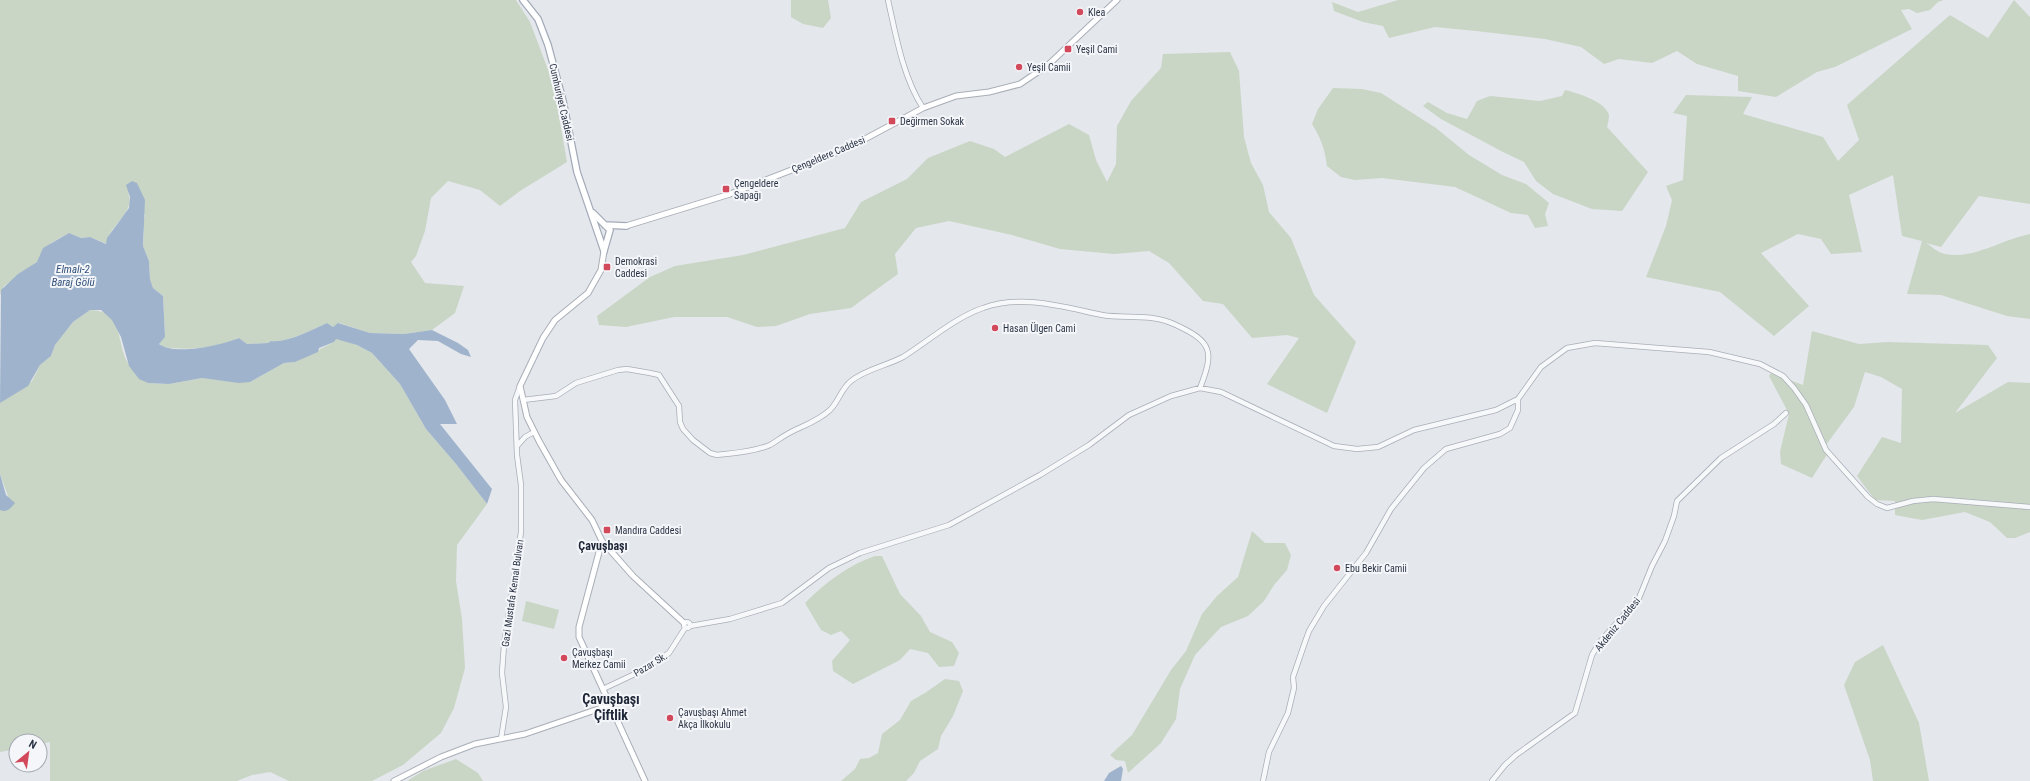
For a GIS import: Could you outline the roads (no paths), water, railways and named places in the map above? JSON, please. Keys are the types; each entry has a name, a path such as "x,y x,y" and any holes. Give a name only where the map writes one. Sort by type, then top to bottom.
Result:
{"main road":[{"name":"Cumhuriyet Caddesi","path":"523,0 538,19 548,44 563,101 577,172 604,251"},
{"name":"Çengeldere Caddesi","path":"626,226 730,194 848,148 923,108 956,96 989,92 1020,84 1048,65 1117,0"},
{"path":"590,209 610,230 604,251 601,270 588,293 555,320 543,338 520,386 523,400 527,417 534,432 561,480 592,520 602,541 633,576 686,626"},
{"path":"626,226 608,235 602,236 598,233 599,227 626,226"},
{"path":"602,541 579,627 579,637 645,781"},
{"path":"394,781 440,757 475,744 525,734 610,705"}],"street":[{"path":"888,0 896,39 914,94 923,108"},
{"path":"523,400 556,396 576,383 618,370 627,369 650,373 658,375 678,406 680,422 683,429 693,440 710,453 717,455 758,449 812,424 830,410 842,390 852,380 872,369 889,365 981,308 998,303 1039,302 1106,315 1165,320 1181,327 1197,337 1206,347 1210,356 1207,371 1200,388"},
{"path":"686,626 730,619 782,603 829,568 860,553 949,525 1040,475 1089,445 1129,414 1171,396 1200,388 1221,392 1334,446 1357,449 1378,447 1414,430 1496,410 1518,399 1541,367 1567,348 1595,343 1698,351 1722,355 1766,366 1788,381 1808,409 1826,450 1861,491 1877,504 1888,508 1913,501 1942,499 2030,507"},
{"name":"Gazi Mustafa Kemal Bulvarı","path":"501,739 506,707 502,673 504,645 521,532 522,485 517,446 515,400 520,386"},
{"path":"1263,781 1269,752 1288,713 1294,688 1293,677 1304,645 1309,631 1324,606 1366,553 1391,509 1424,468 1446,449 1500,434 1510,428 1518,410 1518,399"},
{"name":"Akdeniz Caddesi","path":"1492,781 1505,765 1516,755 1575,712 1592,654 1598,643 1639,598 1665,541 1674,516 1676,501 1721,458 1774,424 1786,413"},
{"path":"517,446 524,437 534,432"},
{"name":"Pazar Sk.","path":"603,689 639,672 670,653 686,626"}],"water":[{"name":"Elmalı-2 Baraj Gölü","path":"132,181 137,183 145,200 143,246 149,261 150,279 153,288 163,296 165,337 159,344 176,349 187,349 222,344 239,338 247,344 268,343 271,341 292,338 327,323 333,327 338,323 370,333 404,334 432,330 458,343 468,350 471,357 461,354 438,341 418,340 409,349 445,400 457,424 440,424 492,489 487,504 426,429 400,384 372,353 357,345 336,339 334,342 319,348 318,352 295,362 284,363 250,382 239,383 202,378 169,384 148,383 139,379 129,366 121,337 112,320 101,310 90,310 73,322 55,345 51,356 40,365 28,386 0,403 1,290 18,274 37,262 43,248 69,233 81,238 90,237 106,244 107,238 129,208 130,197 126,185"},
{"path":"0,474 6,495 15,503 5,511 0,510"},
{"path":"1121,766 1123,769 1121,781 1104,781 1109,773"}],"place":[{"name":"Klea","path":"1080,12"},
{"name":"Yeşil Cami","path":"1068,49"},
{"name":"Yeşil Camii","path":"1019,67"},
{"name":"Değirmen Sokak","path":"892,121"},
{"name":"Çengeldere Sapağı","path":"726,189"},
{"name":"Demokrasi Caddesi","path":"607,267"},
{"name":"Hasan Ülgen Cami","path":"995,328"},
{"name":"Mandıra Caddesi","path":"607,530"},
{"name":"Ebu Bekir Camii","path":"1337,568"},
{"name":"Çavuşbaşı Merkez Camii","path":"564,658"},
{"name":"Çavuşbaşı Ahmet Akça İlkokulu","path":"670,718"}],"district":[{"name":"Çavuşbaşı","path":"603,546"},
{"name":"Çavuşbaşı Çiftlik","path":"611,708"}]}
